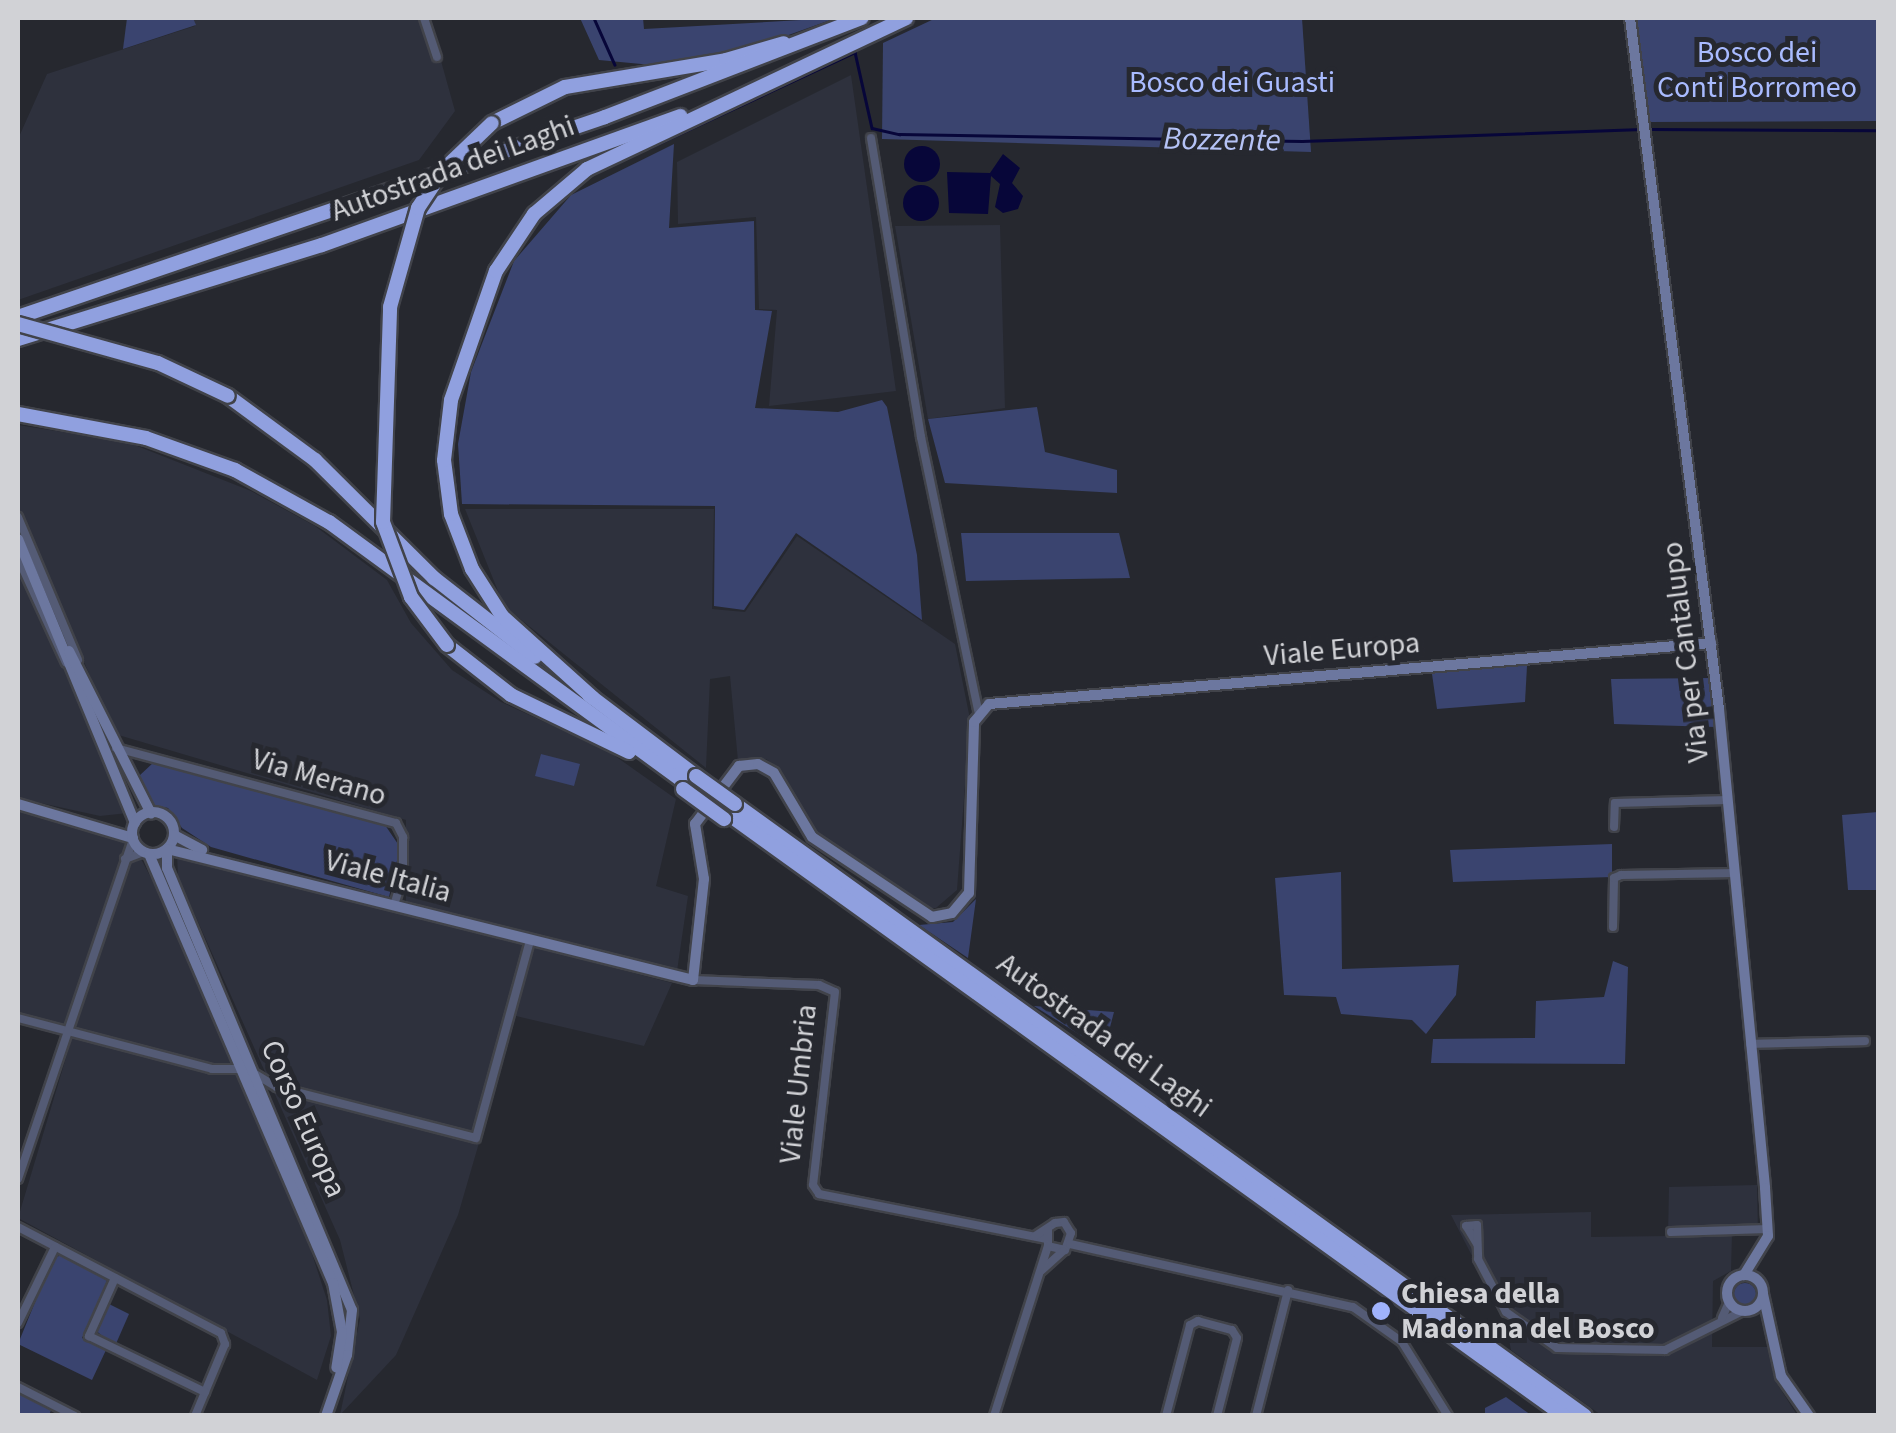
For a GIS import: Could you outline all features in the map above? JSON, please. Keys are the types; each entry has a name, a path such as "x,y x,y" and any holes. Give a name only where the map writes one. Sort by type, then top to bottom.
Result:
{"highway":[{"name":"Autostrada dei Laghi","path":"18,339 322,245 613,140 894,18"},
{"path":"593,698 502,616 472,569 451,514 444,460 451,400 496,271 534,214 588,169 906,18"},
{"name":"Autostrada dei Laghi","path":"18,320 605,117 857,20"},
{"path":"689,783 606,738 512,695 447,645 411,598 384,522 390,307 418,208 452,160 492,123 566,87 726,60 857,20"},
{"path":"18,320 158,364 228,396 315,460 465,606 593,698"},
{"path":"18,414 146,438 236,470 313,513 689,783"},
{"name":"Autostrada dei Laghi","path":"593,698 689,783 729,812 1585,1416"},
{"name":"Autostrada dei Laghi","path":"729,812 794,865 1564,1416"}],"street":[{"path":"424,18 437,56"},
{"name":"Via per Cantalupo","path":"1630,18 1728,800 1768,1229 1754,1265 1756,1279"},
{"path":"694,980 704,879 695,824 728,777 749,763 774,773 812,837 914,911 932,918 959,907 971,884 978,710 972,702 932,463 921,437 871,138"},
{"path":"18,518 134,831 146,853"},
{"path":"18,539 65,647 128,772 151,812 168,818 174,835 167,849 126,859"},
{"path":"18,558 75,667"},
{"name":"Viale Europa","path":"978,710 989,704 1711,643"},
{"name":"Via Merano","path":"116,748 396,823 403,837 402,876 394,905"},
{"path":"128,772 148,756"},
{"path":"1614,827 1615,803 1728,800"},
{"path":"18,804 94,825 134,831"},
{"path":"18,1179 134,831 151,812"},
{"name":"Viale Italia","path":"174,835 231,862"},
{"name":"Viale Italia","path":"167,849 231,862 531,941"},
{"name":"Corso Europa","path":"167,849 168,868 352,1310 347,1355 324,1416"},
{"name":"Corso Europa","path":"146,853 241,1068 340,1308 341,1342 324,1416"},
{"path":"1613,928 1614,878 1620,875 1735,874"},
{"path":"255,1074 277,1086 476,1138 531,941"},
{"name":"Viale Umbria","path":"531,941 694,980 819,985 834,992 815,1191 1048,1238"},
{"path":"18,1018 212,1069 241,1068"},
{"path":"1750,1044 1865,1041"},
{"path":"994,1416 1033,1287 1048,1238 1059,1222 1068,1224 1066,1248 1033,1287"},
{"path":"18,1227 225,1338 195,1416"},
{"path":"1671,1232 1768,1229"},
{"path":"1048,1238 1066,1248 1348,1305 1383,1325 1410,1352 1448,1416"},
{"path":"1478,1244 1478,1260 1506,1312 1557,1348 1665,1350 1722,1318 1747,1311 1763,1294"},
{"path":"18,1323 55,1248"},
{"path":"1722,1318 1729,1302 1730,1282 1754,1265"},
{"path":"1744,1275 1756,1279 1763,1294 1782,1376 1809,1416"},
{"path":"115,1278 89,1336 205,1392"},
{"path":"1256,1416 1288,1290"},
{"path":"1729,1302 1769,1316"},
{"path":"1166,1416 1190,1325 1198,1321 1232,1330 1236,1338 1217,1416"},
{"path":"18,1387 76,1416"}],"shaded area":[{"path":"193,18 429,18 455,111 419,160 18,300 18,139 47,74 195,26"},
{"path":"851,75 896,391 769,406 777,310 759,309 756,217 678,224 677,162"},
{"path":"922,146 935,151 940,164 935,177 922,182 909,177 904,164 909,151"},
{"path":"1003,154 1020,168 1012,183 1023,196 1018,209 1003,213 995,207 1000,184 991,176 988,214 949,213 947,172 990,173"},
{"path":"921,185 934,190 939,203 934,216 921,221 908,216 903,203 908,190"},
{"path":"1000,225 1005,408 928,419 895,226"},
{"path":"18,425 127,442 251,491 315,526 387,580 411,623 452,670 501,702 608,751 676,799 656,886 688,896 677,971 406,902 406,820 115,734 18,509"},
{"path":"465,509 714,509 712,609 745,612 797,536 955,644 970,719 957,890 936,908 919,909 806,823 780,769 766,759 738,761 730,676 710,679 706,768 504,606"},
{"path":"18,567 128,813 100,816 18,798"},
{"path":"18,808 118,835 141,859 181,934 301,1220 327,1300 331,1336 317,1380 18,1218 71,1041 63,1025 18,1014"},
{"path":"177,854 672,983 644,1046 516,1016 458,1215 396,1355 340,1415 360,1319 340,1240 178,877"},
{"path":"1757,1185 1758,1233 1732,1234 1731,1271 1713,1281 1712,1347 1769,1347 1774,1379 1797,1415 1601,1415 1511,1350 1505,1320 1451,1215 1591,1212 1591,1237 1668,1236 1669,1187"}],"green space":[{"path":"127,18 193,18 196,25 123,49"},
{"path":"580,18 643,18 644,29 836,18 733,55 652,65 599,60"},
{"name":"Bosco dei Guasti","path":"936,18 1302,18 1311,152 882,139 883,43"},
{"name":"Bosco dei Conti Borromeo","path":"1635,18 1878,18 1878,121 1647,122"},
{"path":"674,144 669,228 754,221 755,310 772,311 755,408 838,412 882,400 887,407 917,555 922,620 796,533 744,610 714,606 715,506 462,504 458,444 471,372 514,261 571,195"},
{"path":"1037,407 1045,452 1117,470 1117,493 945,483 928,419"},
{"path":"961,533 1119,533 1130,578 966,581"},
{"path":"1527,666 1525,702 1437,709 1431,667"},
{"path":"1711,678 1716,727 1614,724 1611,679"},
{"path":"541,754 580,764 574,786 535,776"},
{"path":"154,762 385,825 400,847 389,897 211,847 182,828 168,808 150,804 139,776"},
{"path":"1878,812 1878,890 1848,890 1842,815"},
{"path":"1612,844 1612,877 1453,882 1450,850"},
{"path":"1341,872 1342,969 1459,965 1456,995 1426,1034 1412,1020 1341,1014 1336,997 1284,995 1275,878"},
{"path":"976,899 968,958 919,925 953,922"},
{"path":"1613,961 1628,967 1625,1064 1431,1063 1433,1039 1535,1038 1536,1001 1604,997"},
{"path":"1034,1006 1114,1012 1104,1050"},
{"path":"62,1255 108,1281 82,1338 106,1350 92,1380 18,1344 53,1258"},
{"path":"1745,1283 1753,1286 1753,1302 1745,1305 1737,1302 1734,1294 1737,1286"},
{"path":"107,1303 129,1314 115,1346 95,1330"},
{"path":"18,1391 52,1408 49,1415 18,1416"},
{"path":"1506,1397 1531,1415 1485,1415 1485,1408"}],"waterway":[{"name":"Bozzente","path":"594,18 615,65"},
{"name":"Bozzente","path":"649,148 855,52 872,128 899,134 1302,141 1642,129"},
{"name":"Bozzente","path":"1650,129 1878,130"}],"place":[{"name":"Chiesa della Madonna del Bosco","path":"1381,1311"}]}
